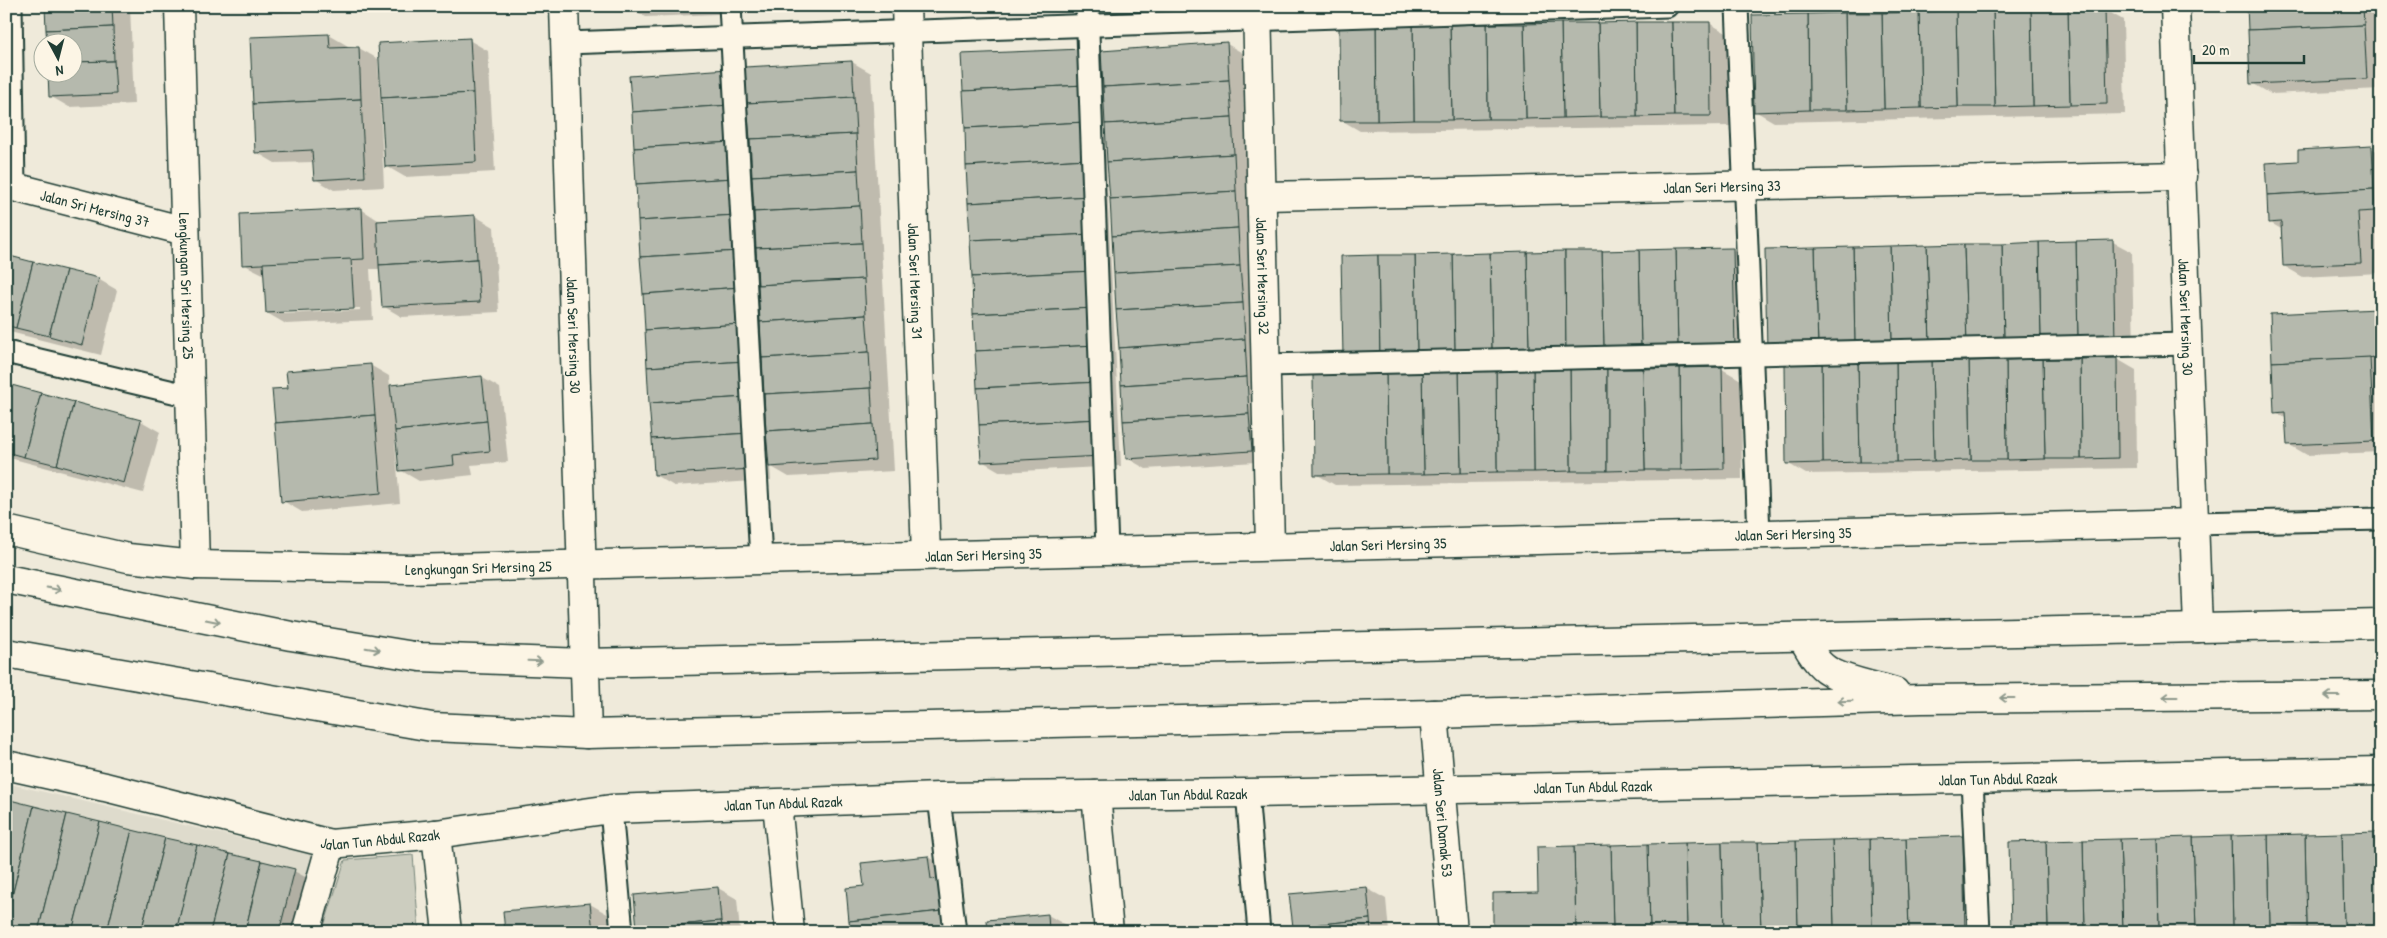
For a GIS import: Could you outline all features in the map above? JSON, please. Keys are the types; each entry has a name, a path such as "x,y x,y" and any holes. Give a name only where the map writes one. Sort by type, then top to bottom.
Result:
{"street":[{"name":"Lengkungan Sri Mersing 25","path":"179,6 195,565"},
{"name":"Jalan Seri Mersing 30","path":"564,6 587,734"},
{"name":"Jalan Seri Mersing 30","path":"2175,6 2198,628"},
{"name":"Jalan Seri Mersing 32","path":"1258,12 1270,546"},
{"name":"Jalan Seri Mersing 31","path":"906,18 926,555"},
{"name":"Jalan Seri Mersing 33","path":"1262,196 2182,176"},
{"name":"Jalan Sri Mersing 37","path":"10,186 185,231"},
{"name":"Jalan Seri Mersing 35","path":"582,564 2194,523"},
{"name":"Lengkungan Sri Mersing 25","path":"6,530 128,558 195,565 410,569 582,564"},
{"path":"6,579 291,636 420,657 585,662 2381,624"},
{"path":"1802,637 1823,668 1845,677 1921,699"},
{"path":"6,653 432,727 587,734 1434,714 1921,699 2381,695"},
{"name":"Jalan Seri Damak 53","path":"1434,714 1453,932"},
{"name":"Jalan Tun Abdul Razak","path":"6,765 105,787 331,844 436,834 611,809 939,797 1247,793 2381,771"},
{"path":"1096,795 1108,932"},
{"path":"777,804 790,932"},
{"path":"436,834 447,932"},
{"path":"306,932 331,844"}],"lane":[{"path":"10,186 11,6"},
{"path":"730,6 761,559"},
{"path":"565,43 732,37 906,18 1667,6"},
{"path":"1737,6 1758,534"},
{"path":"1087,16 1107,550"},
{"path":"1266,365 2188,344"},
{"path":"6,352 190,396"},
{"path":"2194,523 2381,519"},
{"path":"1972,779 1978,932"},
{"path":"1247,793 1259,932"},
{"path":"939,797 955,932"},
{"path":"611,809 622,932"}],"shaded area":[{"path":"6,783 316,856 293,932 6,932"},
{"path":"413,855 419,932 322,932 345,860"}],"building":[{"path":"45,6 112,6 113,27 46,30"},
{"path":"2247,6 2363,6 2364,25 2248,30"},
{"path":"2105,8 2107,104 2070,105 2068,9"},
{"path":"2031,9 2068,9 2070,105 2033,106"},
{"path":"2031,9 2033,106 1995,107 1993,10"},
{"path":"1993,10 1995,107 1958,107 1956,11"},
{"path":"1956,11 1958,107 1921,108 1919,12"},
{"path":"1919,12 1921,108 1884,109 1882,13"},
{"path":"1845,13 1882,13 1884,109 1847,110"},
{"path":"1845,13 1847,110 1809,110 1808,14"},
{"path":"1808,14 1809,110 1754,112 1752,15"},
{"path":"1636,22 1672,22 1674,116 1637,117"},
{"path":"1636,22 1637,117 1600,117 1598,23"},
{"path":"1672,22 1710,22 1711,116 1674,116"},
{"path":"1561,23 1598,23 1600,117 1563,118"},
{"path":"1561,23 1563,118 1526,119 1524,24"},
{"path":"1487,24 1524,24 1526,119 1488,119"},
{"path":"1487,24 1488,119 1452,120 1450,25"},
{"path":"1450,25 1452,120 1414,120 1413,26"},
{"path":"2364,25 2367,79 2250,84 2248,30"},
{"path":"1376,26 1413,26 1414,120 1377,121"},
{"path":"1376,26 1377,121 1340,121 1339,27"},
{"path":"113,27 114,61 82,62 82,32 46,32 46,30"},
{"path":"329,34 330,48 359,47 361,99 253,104 250,37"},
{"path":"470,38 473,93 381,98 378,43"},
{"path":"1227,42 1229,80 1103,87 1101,51"},
{"path":"1082,49 1085,85 963,91 961,54"},
{"path":"114,61 116,94 49,97 48,82 82,82 82,62"},
{"path":"852,61 854,97 747,103 745,67"},
{"path":"728,69 730,105 632,112 629,76"},
{"path":"1229,80 1232,117 1105,124 1103,87"},
{"path":"1085,85 1086,122 965,128 963,91"},
{"path":"473,93 476,162 385,167 381,98"},
{"path":"854,97 856,134 750,139 747,103"},
{"path":"361,99 365,177 314,180 312,150 255,153 253,104"},
{"path":"730,105 732,142 634,148 632,112"},
{"path":"1232,117 1234,154 1107,162 1105,124"},
{"path":"1086,122 1088,159 966,166 965,128"},
{"path":"856,134 858,170 752,176 750,139"},
{"path":"732,142 734,178 636,184 634,148"},
{"path":"2372,146 2374,189 2267,195 2265,163 2298,161 2298,150"},
{"path":"1234,154 1236,191 1110,199 1107,162"},
{"path":"1088,159 1090,196 968,203 966,166"},
{"path":"858,170 860,206 754,212 752,176"},
{"path":"734,178 736,215 638,221 636,184"},
{"path":"2374,189 2375,211 2358,212 2361,263 2283,266 2281,222 2268,223 2267,195"},
{"path":"1236,191 1238,228 1112,236 1110,199"},
{"path":"1090,196 1092,234 970,240 968,203"},
{"path":"860,206 862,243 756,248 754,212"},
{"path":"362,208 364,259 242,265 240,214"},
{"path":"475,215 477,259 379,265 377,221"},
{"path":"736,215 739,251 640,257 638,221"},
{"path":"1238,228 1240,266 1114,273 1112,236"},
{"path":"1092,234 1093,271 972,277 970,240"},
{"path":"2113,240 2115,341 2078,342 2076,241"},
{"path":"2076,241 2078,342 2041,343 2039,242"},
{"path":"2039,242 2041,343 2004,344 2002,244"},
{"path":"862,243 864,279 758,285 756,248"},
{"path":"1964,244 1967,345 1930,346 1927,245"},
{"path":"1964,244 2002,244 2004,344 1967,345"},
{"path":"1927,245 1930,346 1892,347 1890,246"},
{"path":"1890,246 1892,347 1855,347 1853,247"},
{"path":"1853,247 1855,347 1818,348 1815,248"},
{"path":"1733,248 1735,349 1678,350 1676,249"},
{"path":"1815,248 1818,348 1767,350 1765,249"},
{"path":"1676,249 1678,350 1641,351 1639,250"},
{"path":"1639,250 1641,351 1604,352 1602,251"},
{"path":"739,251 741,287 643,294 640,257"},
{"path":"1565,251 1566,352 1529,353 1527,252"},
{"path":"1565,251 1602,251 1604,352 1566,352"},
{"path":"1527,252 1529,353 1492,354 1490,253"},
{"path":"1490,253 1492,354 1455,354 1453,254"},
{"path":"1453,254 1455,354 1417,355 1415,255"},
{"path":"6,255 33,262 16,328 6,325"},
{"path":"1378,255 1380,356 1343,356 1341,256"},
{"path":"1378,255 1415,255 1417,355 1380,356"},
{"path":"351,259 354,309 266,313 263,263"},
{"path":"477,259 480,302 382,307 379,265"},
{"path":"33,262 66,270 49,336 16,328"},
{"path":"1240,266 1243,303 1116,310 1114,273"},
{"path":"66,270 99,278 82,345 49,336"},
{"path":"1093,271 1095,308 973,314 972,277"},
{"path":"864,279 866,315 760,322 758,285"},
{"path":"741,287 743,324 645,330 643,294"},
{"path":"1243,303 1245,339 1119,348 1116,310"},
{"path":"1095,308 1097,345 975,351 973,314"},
{"path":"2378,309 2380,357 2272,362 2270,314"},
{"path":"866,315 869,352 762,358 760,322"},
{"path":"743,324 746,361 647,367 645,330"},
{"path":"1245,339 1247,377 1121,385 1119,348"},
{"path":"1097,345 1099,382 977,388 975,351"},
{"path":"869,352 871,388 764,394 762,358"},
{"path":"2370,357 2374,441 2287,445 2285,412 2274,413 2272,362"},
{"path":"2117,358 2118,458 2081,459 2080,359"},
{"path":"2043,359 2080,359 2081,459 2045,459"},
{"path":"2043,359 2045,459 2007,460 2006,360"},
{"path":"2006,360 2007,460 1971,460 1969,361"},
{"path":"746,361 748,397 649,403 647,367"},
{"path":"1932,361 1969,361 1971,460 1934,461"},
{"path":"1932,361 1934,461 1897,462 1896,362"},
{"path":"1896,362 1897,462 1860,462 1858,363"},
{"path":"1822,363 1858,363 1860,462 1823,463"},
{"path":"1822,363 1823,463 1786,464 1785,364"},
{"path":"371,364 375,415 275,423 272,389 288,388 286,371"},
{"path":"1722,367 1724,469 1681,470 1680,368"},
{"path":"1680,368 1681,470 1645,470 1643,369"},
{"path":"1570,369 1607,369 1607,471 1571,471"},
{"path":"1570,369 1571,471 1534,472 1533,370"},
{"path":"1607,369 1643,369 1645,470 1607,471"},
{"path":"1496,370 1533,370 1534,472 1497,472"},
{"path":"1496,370 1497,472 1461,473 1459,371"},
{"path":"1422,371 1459,371 1461,473 1424,474"},
{"path":"1422,371 1424,474 1387,474 1386,372"},
{"path":"1386,372 1387,474 1314,475 1313,373"},
{"path":"482,376 487,421 395,431 390,385"},
{"path":"1247,377 1249,414 1123,421 1121,385"},
{"path":"1099,382 1100,419 979,425 977,388"},
{"path":"8,384 41,393 24,457 6,452 6,392"},
{"path":"871,388 873,424 766,431 764,394"},
{"path":"41,393 74,402 57,465 24,457"},
{"path":"748,397 750,433 652,439 649,403"},
{"path":"74,402 141,420 124,483 57,465"},
{"path":"1249,414 1252,451 1126,459 1123,421"},
{"path":"375,415 381,493 281,502 275,423"},
{"path":"1100,419 1102,456 981,462 979,425"},
{"path":"487,421 490,451 453,455 454,465 399,471 395,431"},
{"path":"873,424 875,460 769,467 766,431"},
{"path":"750,433 752,469 654,475 652,439"},
{"path":"6,799 34,806 6,921"},
{"path":"34,806 67,814 38,932 6,932 6,921"},
{"path":"67,814 100,822 72,932 38,932"},
{"path":"100,822 132,830 107,932 72,932"},
{"path":"132,830 165,838 141,932 107,932"},
{"path":"2379,832 2381,926 2344,927 2342,833"},
{"path":"2342,833 2344,927 2307,928 2305,834"},
{"path":"2305,834 2307,928 2270,929 2268,835"},
{"path":"2268,835 2270,929 2233,930 2231,836"},
{"path":"1963,836 1965,932 1909,932 1906,838"},
{"path":"2231,836 2233,930 2196,931 2193,837"},
{"path":"2193,837 2196,931 2159,932 2157,838"},
{"path":"165,838 197,845 176,932 141,932"},
{"path":"1906,838 1909,932 1872,932 1870,839"},
{"path":"2157,838 2159,932 2123,932 2120,839"},
{"path":"1870,839 1872,932 1834,932 1832,840"},
{"path":"2120,839 2123,932 2085,932 2083,840"},
{"path":"1832,840 1834,932 1798,932 1796,841"},
{"path":"2083,840 2085,932 2048,932 2046,841"},
{"path":"1796,841 1798,932 1761,932 1758,842"},
{"path":"2046,841 2048,932 2011,932 2009,842"},
{"path":"1722,842 1724,932 1687,932 1685,843"},
{"path":"1722,842 1758,842 1761,932 1724,932"},
{"path":"1685,843 1687,932 1650,932 1648,844"},
{"path":"1648,844 1650,932 1613,932 1611,845"},
{"path":"197,845 230,854 210,932 176,932"},
{"path":"1611,845 1613,932 1576,932 1574,846"},
{"path":"1574,846 1576,932 1493,932 1493,893 1538,892 1537,847"},
{"path":"230,854 262,861 245,932 210,932"},
{"path":"928,856 931,879 939,878 942,911 849,921 846,888 864,886 861,863"},
{"path":"262,861 295,869 279,932 245,932"},
{"path":"718,887 721,921 637,929 634,895"},
{"path":"1367,887 1370,919 1293,927 1289,894"},
{"path":"590,903 593,932 505,932 503,911"},
{"path":"942,911 944,932 851,932 849,921"},
{"path":"1048,914 1049,932 988,932 987,920"},
{"path":"1370,919 1371,932 1293,932 1293,927"},
{"path":"721,921 723,932 638,932 637,929"},
{"path":"1234,925 1234,932 1166,932 1166,931"}]}
